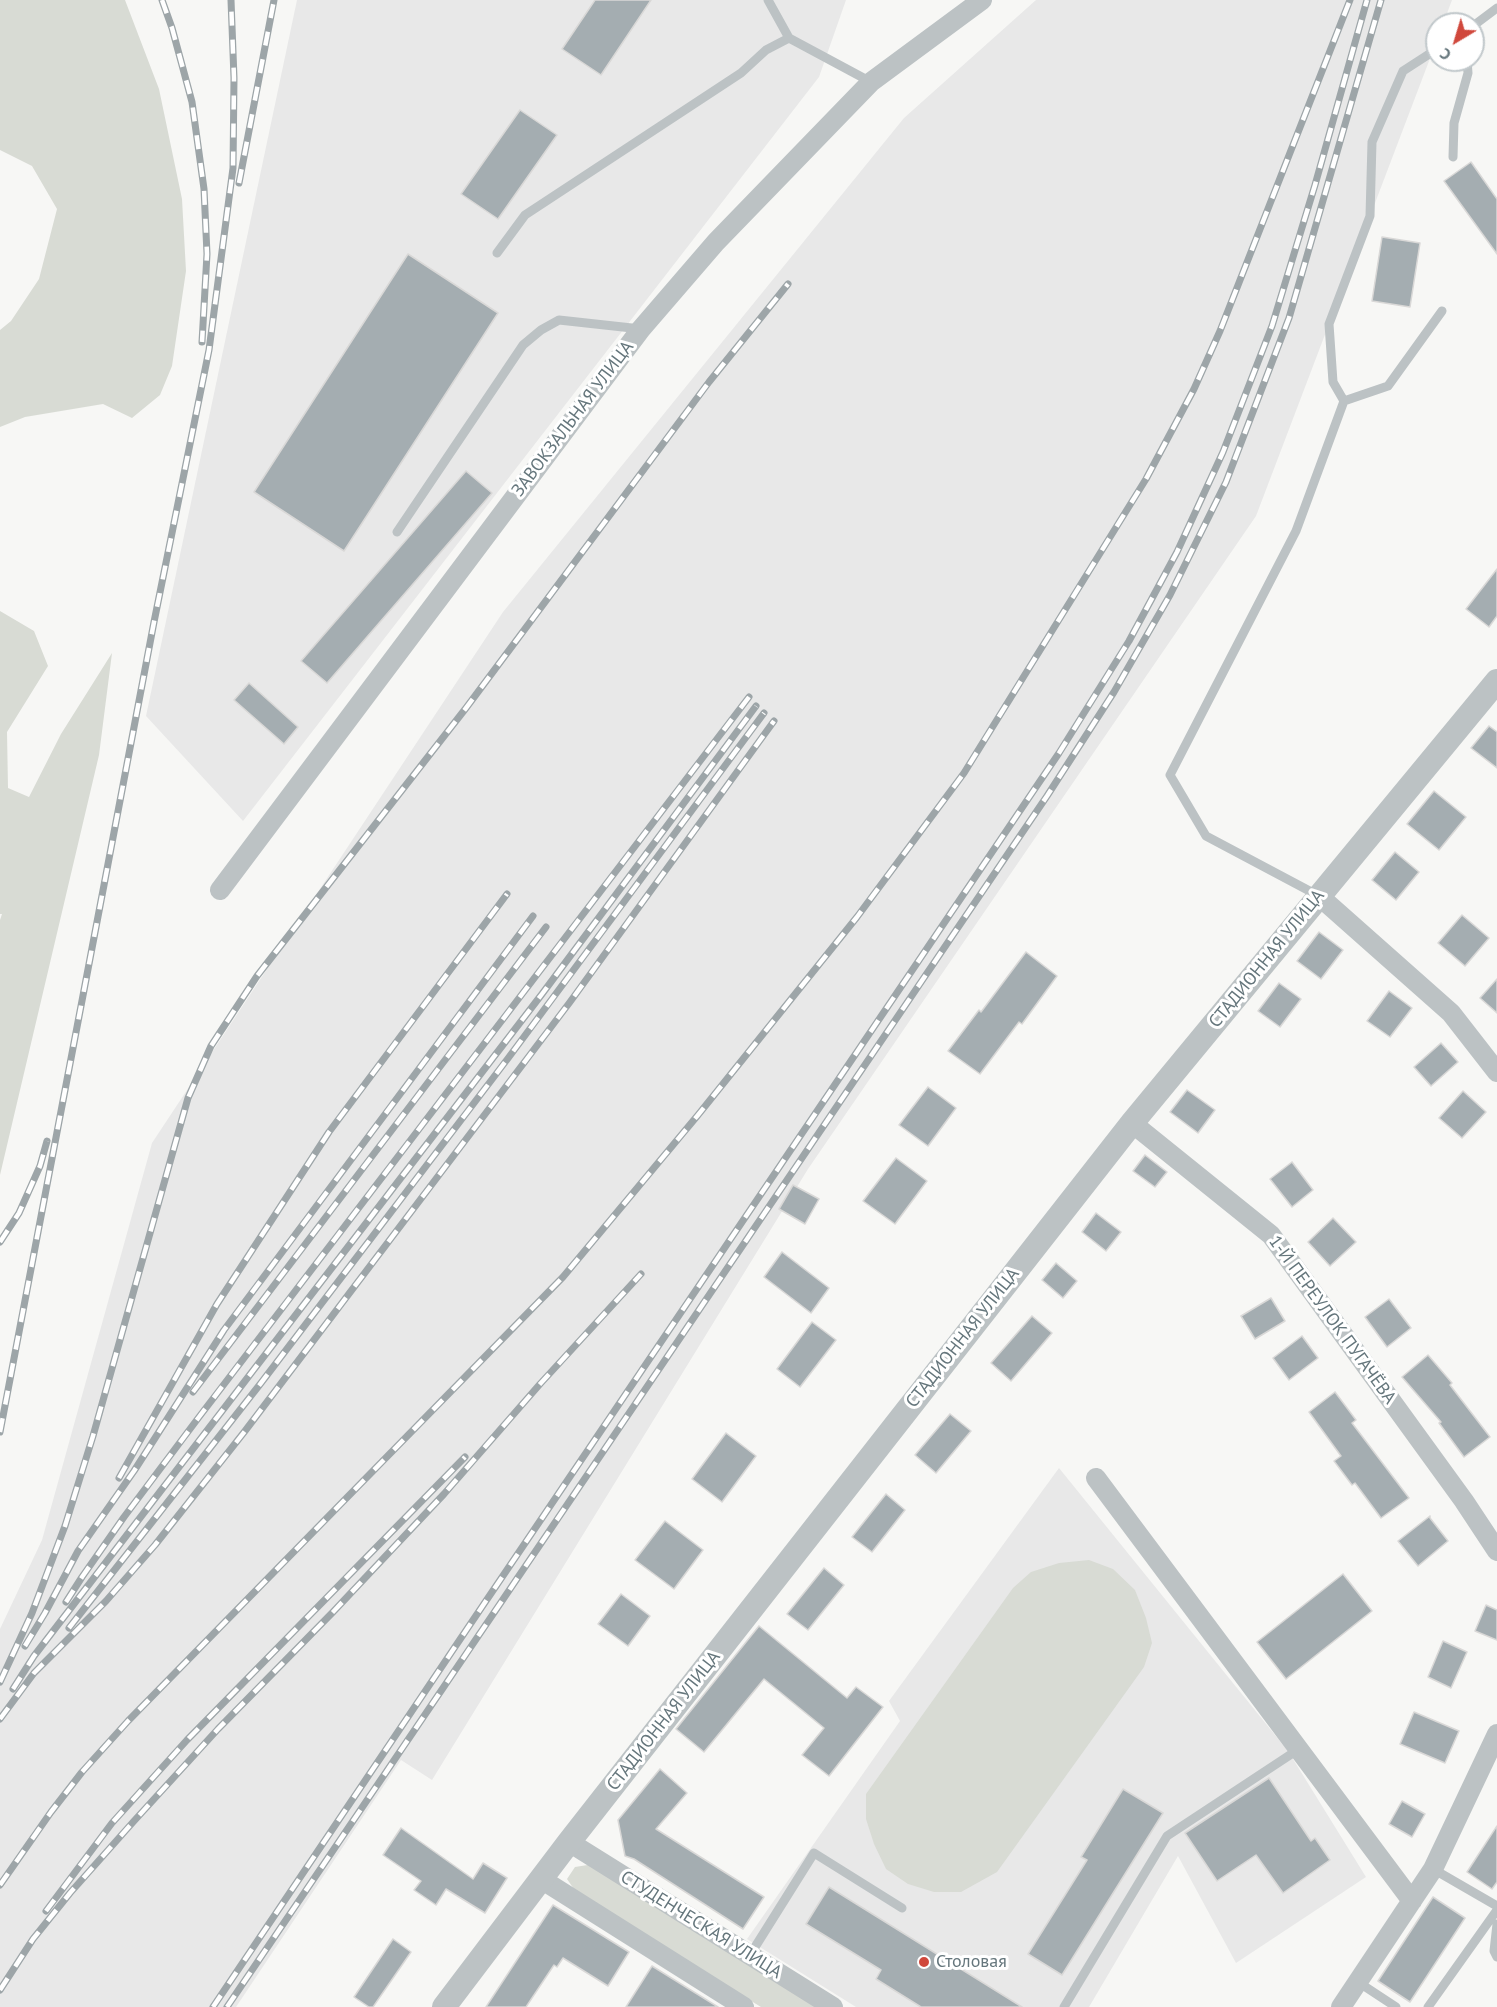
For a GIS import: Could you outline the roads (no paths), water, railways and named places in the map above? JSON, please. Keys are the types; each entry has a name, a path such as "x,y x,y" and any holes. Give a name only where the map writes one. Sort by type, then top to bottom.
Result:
{"street":[{"name":"ЗАВОКЗАЛЬНАЯ УЛИЦА","path":"220,890 641,329 716,242 871,82 982,0"},
{"name":"СТАДИОННАЯ УЛИЦА","path":"444,2007 569,1842 1132,1122 1497,681"},
{"path":"1318,896 1451,1013 1497,1072"},
{"name":"1-Й ПЕРЕУЛОК ПУГАЧЁВА","path":"1132,1122 1271,1235 1437,1464 1497,1551"},
{"path":"1096,1478 1412,1901"},
{"path":"1341,2007 1433,1869 1497,1734"},
{"name":"СТУДЕНЧЕСКАЯ УЛИЦА","path":"569,1842 833,2007"},
{"path":"541,1879 744,2007"}],"lane":[{"path":"768,0 789,38 871,82"},
{"path":"497,253 525,215 741,73 765,50 789,38"},
{"path":"1344,401 1333,382 1329,324 1370,216 1372,142 1403,71 1425,57"},
{"path":"1453,157 1454,123 1468,72"},
{"path":"1344,401 1388,386 1442,311"},
{"path":"397,532 523,345 541,330 559,320 641,329"},
{"path":"1318,896 1206,836 1170,775 1296,531 1344,401"},
{"path":"1064,2007 1167,1836 1299,1749"},
{"path":"750,1955 813,1853 902,1908"},
{"path":"1428,2007 1497,1908 1433,1869"},
{"path":"1497,1924 1494,1951 1497,1957"},
{"path":"1358,1982 1396,2007"}],"railway":[{"path":"162,0 192,102 204,189 207,254 202,342"},
{"path":"0,1432 154,622 209,350 233,168 234,78 231,0"},
{"path":"239,183 274,0"},
{"path":"0,1885 82,1772 128,1721 563,1277 698,1115 857,917 964,773 1146,479 1194,389 1220,331 1350,0"},
{"path":"213,2007 1059,753 1129,641 1177,552 1223,452 1272,326 1315,185 1367,0"},
{"path":"227,2007 1047,796 1114,692 1170,595 1226,482 1289,318 1381,0"},
{"path":"0,1682 32,1613 65,1526 93,1436 188,1098 211,1046 257,976 466,708 709,382 788,284"},
{"path":"66,1602 124,1517 199,1417 749,697"},
{"path":"13,1689 34,1656 542,994 756,706"},
{"path":"69,1628 261,1383 509,1057 764,713"},
{"path":"0,1719 34,1673 106,1601 155,1545 245,1431 570,1002 774,721"},
{"path":"119,1478 217,1304 329,1132 507,894"},
{"path":"25,1646 78,1551 134,1471 224,1330 533,916"},
{"path":"193,1392 546,927"},
{"path":"0,1242 19,1213 40,1166 47,1141"},
{"path":"0,1990 33,1939 70,1893 134,1821 218,1729 444,1494 540,1384 641,1274"},
{"path":"46,1911 112,1823 187,1740 465,1457"}],"place":[{"name":"Столовая","path":"924,1962"}]}
